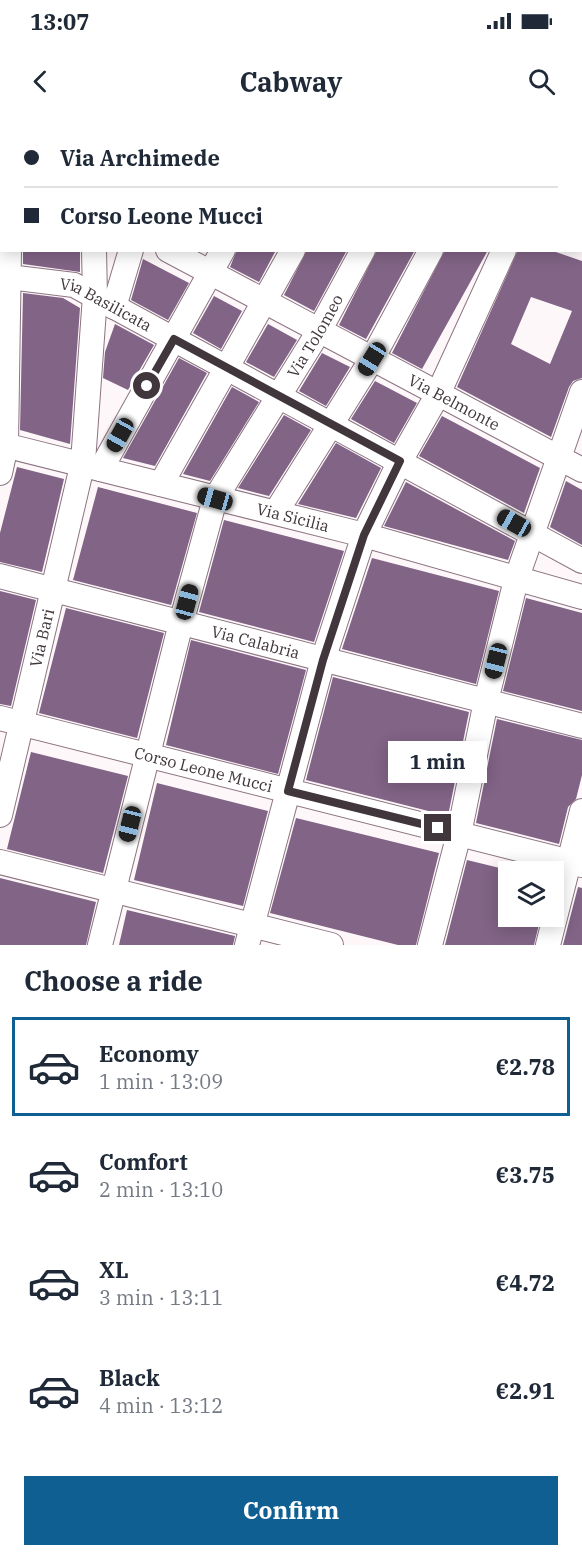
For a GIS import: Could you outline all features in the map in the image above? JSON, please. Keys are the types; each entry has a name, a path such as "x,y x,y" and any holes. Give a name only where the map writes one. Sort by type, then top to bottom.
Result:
{"street":[{"path":"0,473 3,444 4,276 9,252"},
{"path":"92,466 105,301 94,252"},
{"path":"105,301 130,252"},
{"name":"Via Belmonte","path":"172,252 582,470"},
{"path":"92,466 174,339 222,252"},
{"path":"161,484 292,252"},
{"name":"Via Tolomeo","path":"100,945 181,623 215,499 319,331 362,252"},
{"path":"276,512 372,359 430,252"},
{"path":"250,935 323,660 364,535 400,461 438,394 503,252"},
{"name":"Via Basilicata","path":"4,276 74,285 582,561"},
{"path":"430,945 459,834 486,701 516,580 582,392"},
{"name":"Via Sicilia","path":"3,444 364,535 582,597"},
{"name":"Via Bari","path":"0,815 10,720 55,589 92,466"},
{"name":"Via Calabria","path":"0,576 582,726"},
{"name":"Corso Leone Mucci","path":"10,720 575,863"},
{"path":"548,945 575,863 582,811"},
{"path":"0,862 113,892 250,935 331,945"}],"building":[{"path":"23,252 80,252 80,272 23,264"},
{"path":"236,252 275,252 259,282 230,267"},
{"path":"306,252 346,252 314,311 284,295"},
{"path":"376,252 414,252 366,339 339,325"},
{"path":"444,252 487,252 422,369 392,353"},
{"path":"517,252 556,252 582,261 582,378 573,381 569,387 551,437 457,387","holes":["531,297 572,311 550,364 511,344"]},
{"path":"143,259 189,283 168,320 131,300"},
{"path":"23,293 63,298 80,308 70,444 20,430"},
{"path":"214,296 242,311 221,349 193,333"},
{"path":"115,324 154,345 128,390 103,378 105,352"},
{"path":"268,324 297,340 274,377 246,362"},
{"path":"322,353 350,367 326,406 299,391"},
{"path":"179,358 207,373 155,466 123,458"},
{"path":"375,381 417,403 394,443 351,419"},
{"path":"232,387 259,402 210,481 183,474"},
{"path":"284,415 311,430 269,496 238,488"},
{"path":"442,416 540,468 524,513 419,456"},
{"path":"336,443 381,468 356,518 298,504"},
{"path":"17,467 64,479 42,572 0,562 0,533"},
{"path":"566,481 582,490 582,545 550,527"},
{"path":"406,482 515,541 508,560 384,526"},
{"path":"98,487 197,513 171,605 73,580"},
{"path":"224,520 344,551 314,642 199,612"},
{"path":"372,558 499,591 476,684 342,649"},
{"path":"0,591 36,600 11,706 0,704"},
{"path":"526,598 582,613 582,711 503,691"},
{"path":"66,608 164,633 137,738 39,713"},
{"path":"191,640 306,670 278,774 166,745"},
{"path":"333,677 469,712 448,816 306,780"},
{"path":"497,719 582,740 582,775 576,799 568,807 559,844 476,823"},
{"path":"31,752 128,776 103,873 7,849"},
{"path":"157,783 268,811 243,906 134,880"},
{"path":"296,818 439,853 416,945 398,945 270,913"},
{"path":"467,860 498,868 498,927 538,927 534,945 445,945"},
{"path":"0,878 96,902 86,945 0,945"},
{"path":"578,887 582,888 582,945 563,945"},
{"path":"127,910 235,936 233,945 119,945"}],"route":[{"path":"147,386 174,339 400,461 364,535 323,660 288,791 438,828"}]}
